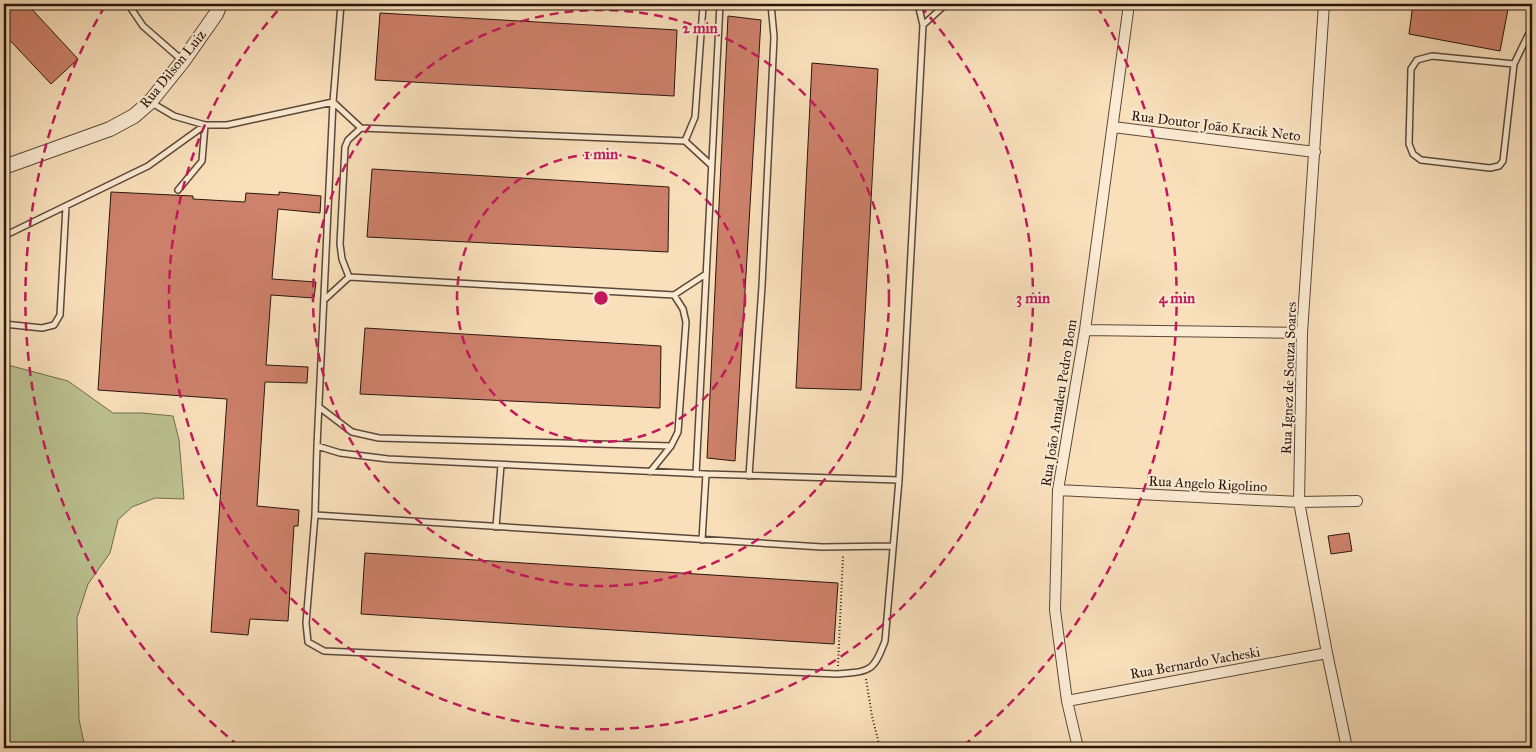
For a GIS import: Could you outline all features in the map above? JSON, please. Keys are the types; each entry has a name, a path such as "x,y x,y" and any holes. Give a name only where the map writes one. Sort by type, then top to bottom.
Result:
{"street":[{"name":"Rua Dilson Luiz","path":"4,167 110,129 134,116 150,102 183,61 216,14 220,4"},
{"name":"Rua João Amadeu Pedro Bom","path":"1078,748 1067,701 1055,610 1058,490 1085,330 1129,4"},
{"name":"Rua Ignez de Souza Soares","path":"1324,4 1302,333 1299,502 1327,653 1348,748"},
{"name":"Rua Doutor João Kracik Neto","path":"1113,127 1315,152"},
{"path":"1085,330 1302,333"},
{"name":"Rua Angelo Rigolino","path":"1058,490 1299,502 1357,501"},
{"name":"Rua Bernardo Vacheski","path":"1067,701 1327,653"}],"lane":[{"path":"128,4 143,26 183,61"},
{"path":"341,4 333,102 318,406 315,515 306,623 308,642 324,650 837,674 865,672 877,661 885,641 899,480 923,24 918,4"},
{"path":"685,141 695,117 702,4"},
{"path":"696,474 720,4"},
{"path":"749,476 762,286 774,37 771,4"},
{"path":"923,24 946,4"},
{"path":"1514,64 1432,56 1417,60 1411,69 1409,144 1413,154 1421,160 1490,168 1499,166 1503,161 1514,64 1532,27"},
{"path":"150,102 174,116 205,125 227,125 333,102"},
{"path":"333,102 361,128 685,141 712,165"},
{"path":"178,190 202,161 205,125"},
{"path":"4,236 148,166 205,125"},
{"path":"349,277 342,259 340,244 345,148 348,140 361,128"},
{"path":"4,324 42,328 54,325 60,315 66,206"},
{"path":"324,300 349,277 674,295 706,274"},
{"path":"650,472 671,446 678,432 686,322 683,309 674,295"},
{"path":"318,406 352,432 379,438 671,446"},
{"path":"317,446 340,453 388,459 696,474 899,480"},
{"path":"496,527 501,465"},
{"path":"702,540 706,474"},
{"path":"315,515 822,547 893,546"}],"path":[{"path":"837,674 843,547"},
{"path":"865,672 872,716 880,748"}],"green space":[{"path":"4,364 68,381 113,413 173,416 179,440 184,499 155,498 132,507 118,520 110,553 88,584 77,618 79,719 85,748 4,748"}],"building":[{"path":"4,4 27,4 78,59 51,84 4,34"},
{"path":"1413,4 1509,4 1500,51 1409,34"},
{"path":"380,13 677,30 674,96 375,80"},
{"path":"728,16 761,20 735,461 707,458"},
{"path":"812,63 878,69 861,390 796,388"},
{"path":"372,169 669,187 668,252 367,237"},
{"path":"111,192 193,196 193,199 245,202 246,193 279,195 279,192 321,196 320,213 278,209 272,279 316,282 314,298 271,295 266,365 308,367 307,383 265,382 257,506 299,510 298,526 294,526 288,621 250,619 248,635 211,632 227,399 98,390"},
{"path":"365,328 661,346 660,408 360,394"},
{"path":"1349,533 1352,551 1331,554 1328,536"},
{"path":"365,553 838,583 834,644 361,614"}]}
